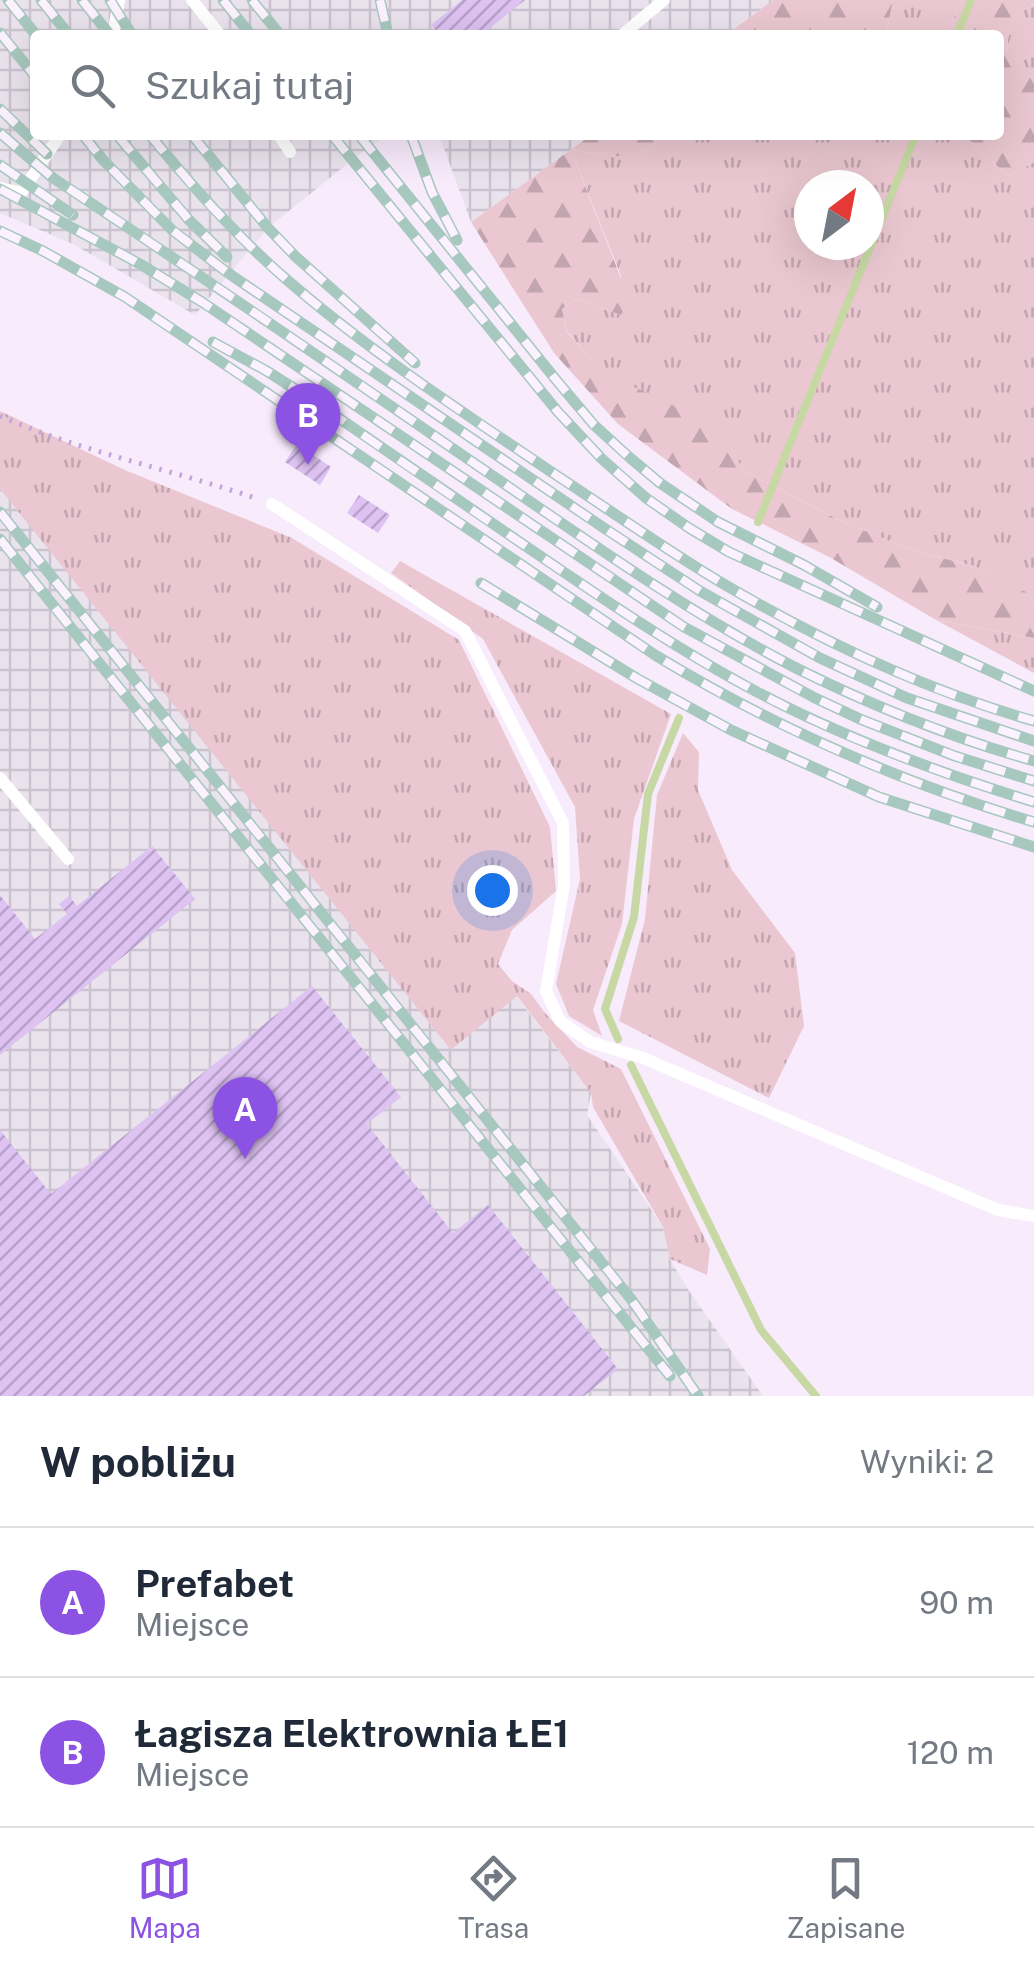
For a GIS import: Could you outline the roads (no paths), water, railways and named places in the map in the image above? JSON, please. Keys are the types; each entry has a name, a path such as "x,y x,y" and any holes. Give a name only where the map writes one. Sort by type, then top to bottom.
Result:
{"lane":[{"path":"115,30 120,0"},
{"path":"192,0 216,30"},
{"path":"628,30 664,0"},
{"path":"0,188 20,193 57,140"},
{"path":"282,140 290,152"},
{"path":"272,504 465,631 563,823 564,885 546,992 560,1021 590,1042 643,1058 998,1210 1034,1216"},
{"path":"0,778 68,859"}],"waterway":[{"path":"959,30 971,0"},
{"path":"758,522 914,140"},
{"path":"618,1039 605,1009 634,917 648,794 679,718"},
{"path":"631,1065 761,1330 816,1396"}],"railway":[{"path":"8,0 32,30"},
{"path":"41,0 65,30"},
{"path":"82,0 106,30"},
{"path":"110,0 129,30"},
{"path":"223,0 247,30"},
{"path":"252,0 276,30"},
{"path":"380,0 387,30"},
{"path":"0,33 30,70"},
{"path":"0,109 30,138"},
{"path":"0,133 53,178 710,620 852,694 943,731 1034,761"},
{"path":"32,140 47,154"},
{"path":"87,140 172,230 228,273 700,591 820,658 907,698 1034,741"},
{"path":"121,140 189,220 227,257"},
{"path":"154,140 232,228 318,306 418,381 638,530 722,583 835,644 913,679 1034,721"},
{"path":"196,140 296,257 415,363"},
{"path":"336,140 558,412 646,498 729,552 1034,691"},
{"path":"363,140 557,381 594,425 629,457 718,522 877,607"},
{"path":"413,140 432,192 457,240"},
{"path":"0,165 73,215"},
{"path":"0,189 202,302 684,627 860,719 1034,781"},
{"path":"0,231 125,297 655,655 700,681 839,751 1034,822"},
{"path":"213,342 314,401 612,605 729,677 859,740 1034,802"},
{"path":"0,512 631,1299 698,1396"},
{"path":"0,539 670,1376"},
{"path":"481,583 638,679 731,730 879,797 1034,847"}],"place":[{"name":"Łagisza Elektrownia ŁE1","path":"308,465"},
{"name":"Prefabet","path":"245,1159"}]}
